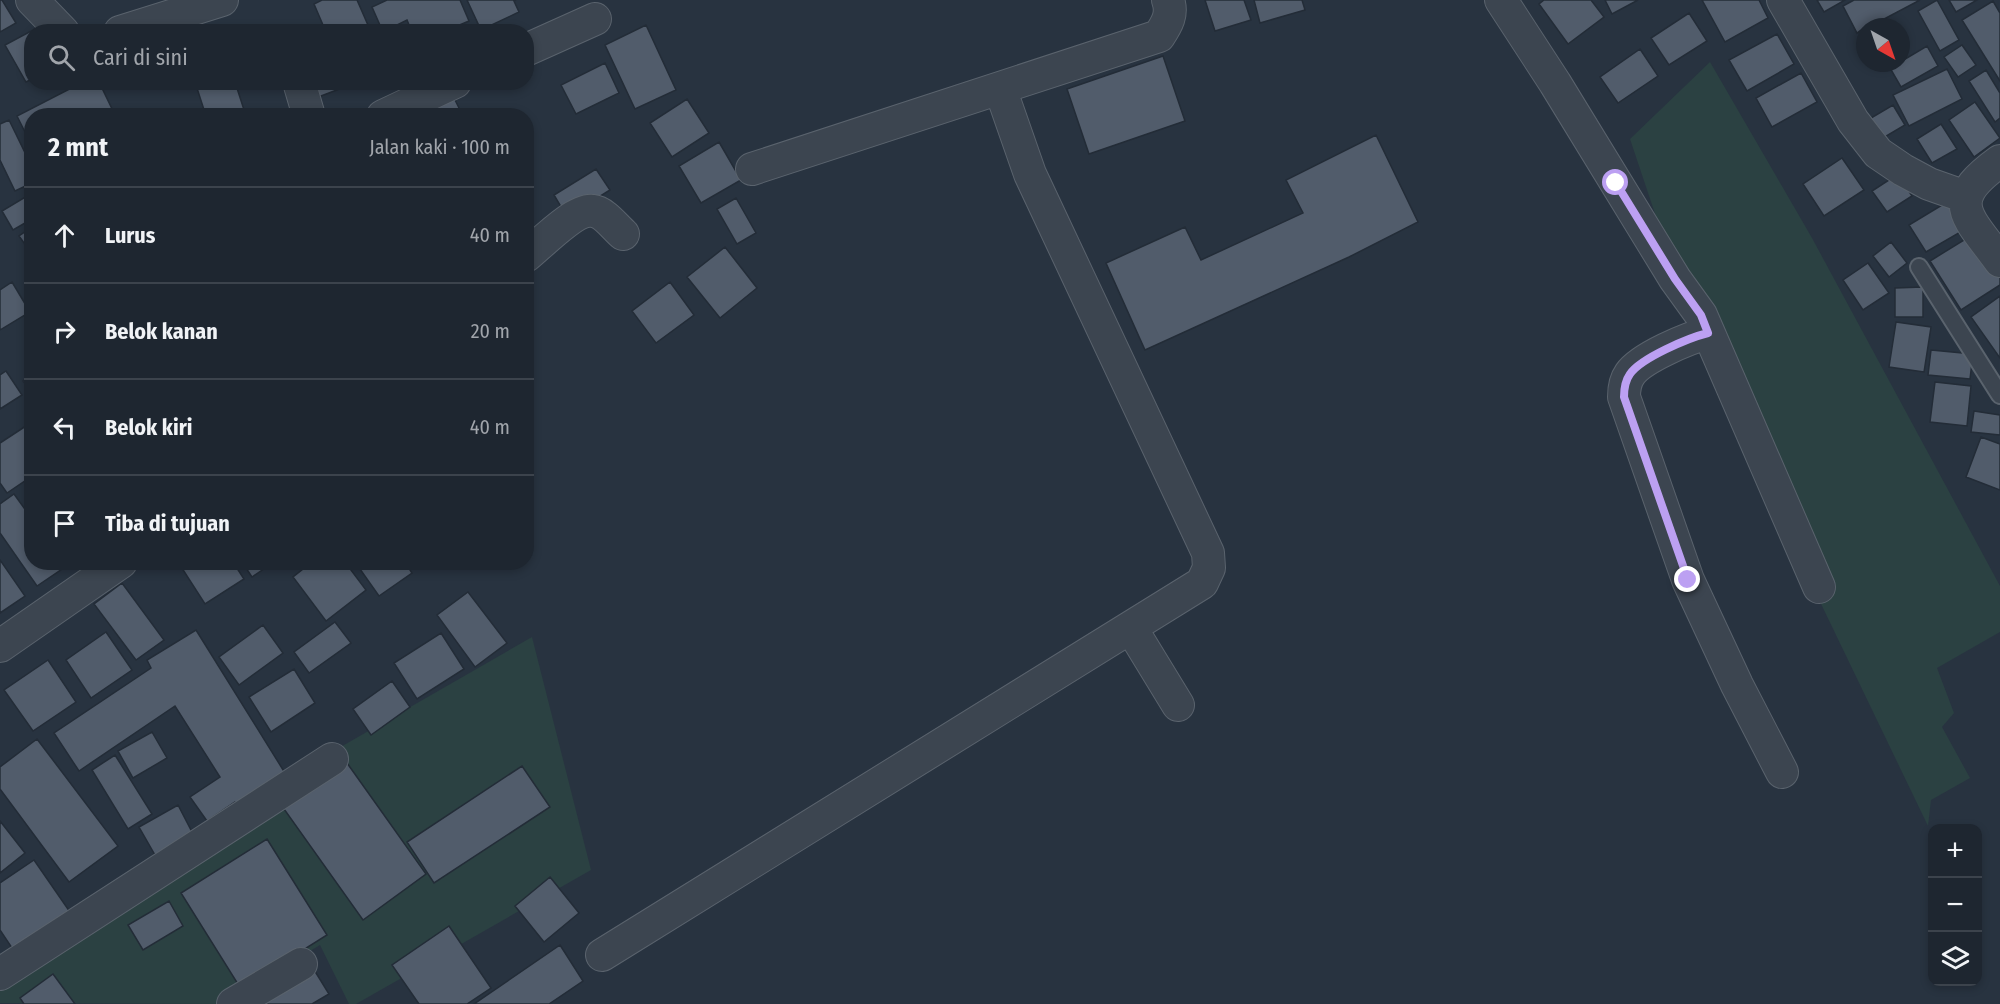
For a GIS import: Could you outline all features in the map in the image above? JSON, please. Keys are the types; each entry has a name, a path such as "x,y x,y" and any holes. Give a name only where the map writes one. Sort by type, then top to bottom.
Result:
{"street":[{"path":"32,0 55,24"},
{"path":"146,24 222,0"},
{"path":"752,169 1159,36 1168,24 1170,15 1168,0"},
{"path":"1501,0 1555,83 1675,279 1701,315 1819,587"},
{"path":"1784,0 1853,121 1878,153 1929,184 1966,197"},
{"path":"534,46 595,18"},
{"path":"603,955 1202,583 1209,568 1208,553 1030,174 1000,87"},
{"path":"301,90 307,108"},
{"path":"400,108 438,90"},
{"path":"2000,161 1981,175 1964,203 1967,214 2000,261"},
{"path":"534,249 568,221 581,213 592,210 623,234"},
{"path":"1708,333 1682,342 1637,367 1629,376 1624,387 1624,397 1688,580 1737,685 1782,772"},
{"path":"0,646 109,570"},
{"path":"1131,628 1178,705"},
{"path":"0,974 332,759"},
{"path":"233,1004 301,964"}],"lane":[{"path":"1919,267 2000,395"}],"green space":[{"path":"1710,62 1812,238 2000,586 2000,632 1937,668 1954,713 1942,727 1970,778 1931,800 1928,826 1705,363 1630,139"},
{"path":"532,637 591,870 356,1004 349,1004 320,945 223,1004 0,1003 0,975 311,764"}],"building":[{"path":"0,0 16,23 0,32"},
{"path":"322,0 357,0 368,24 323,24 314,4"},
{"path":"387,0 460,0 469,21 462,24 409,24 407,20 399,24 379,24 372,7"},
{"path":"467,0 516,0 514,1 519,12 494,24 478,24"},
{"path":"1205,0 1244,0 1251,20 1215,31"},
{"path":"1254,0 1302,0 1305,10 1260,23"},
{"path":"1544,0 1591,0 1604,17 1568,44 1539,4"},
{"path":"1605,0 1638,0 1612,14"},
{"path":"1702,0 1759,0 1768,18 1725,42"},
{"path":"1817,0 1845,0 1824,12"},
{"path":"1854,0 1920,0 1886,18 1856,18 1856,31 1843,6"},
{"path":"1937,0 1959,40 1940,51 1918,11"},
{"path":"1949,0 1977,0 1956,12"},
{"path":"1993,1 2000,13 2000,81 1962,20"},
{"path":"1689,13 1707,41 1669,65 1651,38"},
{"path":"646,25 676,90 635,109 605,45"},
{"path":"1777,34 1794,64 1747,91 1729,60"},
{"path":"24,35 24,78 5,45"},
{"path":"1962,45 1976,65 1958,77 1944,57"},
{"path":"1927,46 1938,66 1901,87 1892,72 1910,72 1910,56"},
{"path":"1640,49 1658,76 1618,103 1600,77"},
{"path":"1163,56 1185,121 1089,154 1067,89"},
{"path":"605,63 619,93 576,114 561,85"},
{"path":"1947,69 1962,99 1909,126 1893,95"},
{"path":"1986,70 2000,93 2000,118 1995,122 1969,81"},
{"path":"1801,73 1817,102 1772,127 1756,98"},
{"path":"67,90 103,90 112,108 33,108"},
{"path":"198,90 238,90 243,108 203,108"},
{"path":"310,90 337,90 313,99"},
{"path":"453,96 459,108 429,108"},
{"path":"687,99 709,133 672,157 650,123"},
{"path":"1975,102 2000,138 1974,157 1949,120"},
{"path":"1893,105 1905,125 1883,138 1871,118"},
{"path":"24,112 24,130 17,116"},
{"path":"9,120 24,151 24,187 15,191 0,160 0,124"},
{"path":"1941,124 1957,149 1932,163 1917,139"},
{"path":"1376,135 1418,222 1349,257 1145,350 1106,263 1185,227 1201,260 1303,213 1286,180"},
{"path":"719,142 741,180 701,203 679,166"},
{"path":"1842,158 1864,190 1824,216 1803,184"},
{"path":"596,169 610,190 567,217 554,195"},
{"path":"1898,174 1912,196 1887,212 1872,191"},
{"path":"24,198 24,224 13,230 2,211"},
{"path":"736,198 756,233 737,244 717,209"},
{"path":"1947,202 1964,230 1926,252 1909,225"},
{"path":"24,233 24,243 19,236"},
{"path":"1972,235 2000,278 2000,285 1961,310 1930,261"},
{"path":"1891,242 1907,263 1889,277 1873,256"},
{"path":"725,247 757,288 720,318 687,277"},
{"path":"1868,263 1889,293 1863,310 1843,280"},
{"path":"12,282 24,302 24,316 0,330 0,290"},
{"path":"670,282 694,315 656,343 632,311"},
{"path":"1923,287 1923,317 1895,317 1895,288"},
{"path":"2000,296 2000,358 1971,317"},
{"path":"1896,322 1931,327 1924,372 1889,367"},
{"path":"1931,350 1973,354 1970,379 1928,375"},
{"path":"6,371 22,395 0,409 0,375"},
{"path":"1935,382 1971,386 1967,426 1930,422"},
{"path":"1974,411 2000,415 2000,435 1971,432"},
{"path":"24,427 24,481 7,493 0,483 0,443"},
{"path":"1981,437 2000,444 2000,490 1966,477"},
{"path":"14,494 24,508 24,567 0,533 0,504"},
{"path":"0,560 25,596 0,613"},
{"path":"26,570 61,570 37,586"},
{"path":"183,570 238,570 244,579 205,604"},
{"path":"247,570 262,570 252,577"},
{"path":"302,570 351,570 366,590 326,621 293,577"},
{"path":"361,570 410,570 412,573 379,596"},
{"path":"122,583 164,640 136,660 94,604"},
{"path":"468,592 507,643 475,667 437,615"},
{"path":"335,622 351,643 309,673 294,652"},
{"path":"263,625 283,653 239,685 219,657"},
{"path":"196,630 285,773 207,821 190,797 220,777 175,706 79,771 54,733 151,668 147,660"},
{"path":"106,632 132,670 91,698 66,660"},
{"path":"441,633 464,669 417,699 394,663"},
{"path":"48,660 76,702 33,731 4,690"},
{"path":"294,669 315,703 271,732 249,697"},
{"path":"392,681 410,707 371,735 353,709"},
{"path":"152,732 167,758 133,778 118,751"},
{"path":"37,739 118,846 69,882 0,789 0,767"},
{"path":"115,755 152,814 128,829 92,770"},
{"path":"347,763 426,874 363,920 284,809"},
{"path":"522,766 550,807 434,883 407,842"},
{"path":"178,805 193,834 155,855 139,827"},
{"path":"0,821 25,853 0,873"},
{"path":"267,839 327,935 241,989 181,893"},
{"path":"34,860 70,912 14,951 0,930 0,883"},
{"path":"550,877 579,913 544,942 515,906"},
{"path":"169,901 183,926 143,950 128,925"},
{"path":"449,926 491,988 467,1004 419,1004 392,965"},
{"path":"560,945 583,981 549,1004 474,1004"},
{"path":"313,968 329,994 312,1004 254,1004"},
{"path":"53,974 75,1004 24,1004 20,998"}],"route":[{"path":"1616,183 1675,279 1701,315 1708,333 1682,342 1637,367 1629,376 1624,387 1624,397 1642,452 1688,580"}]}
